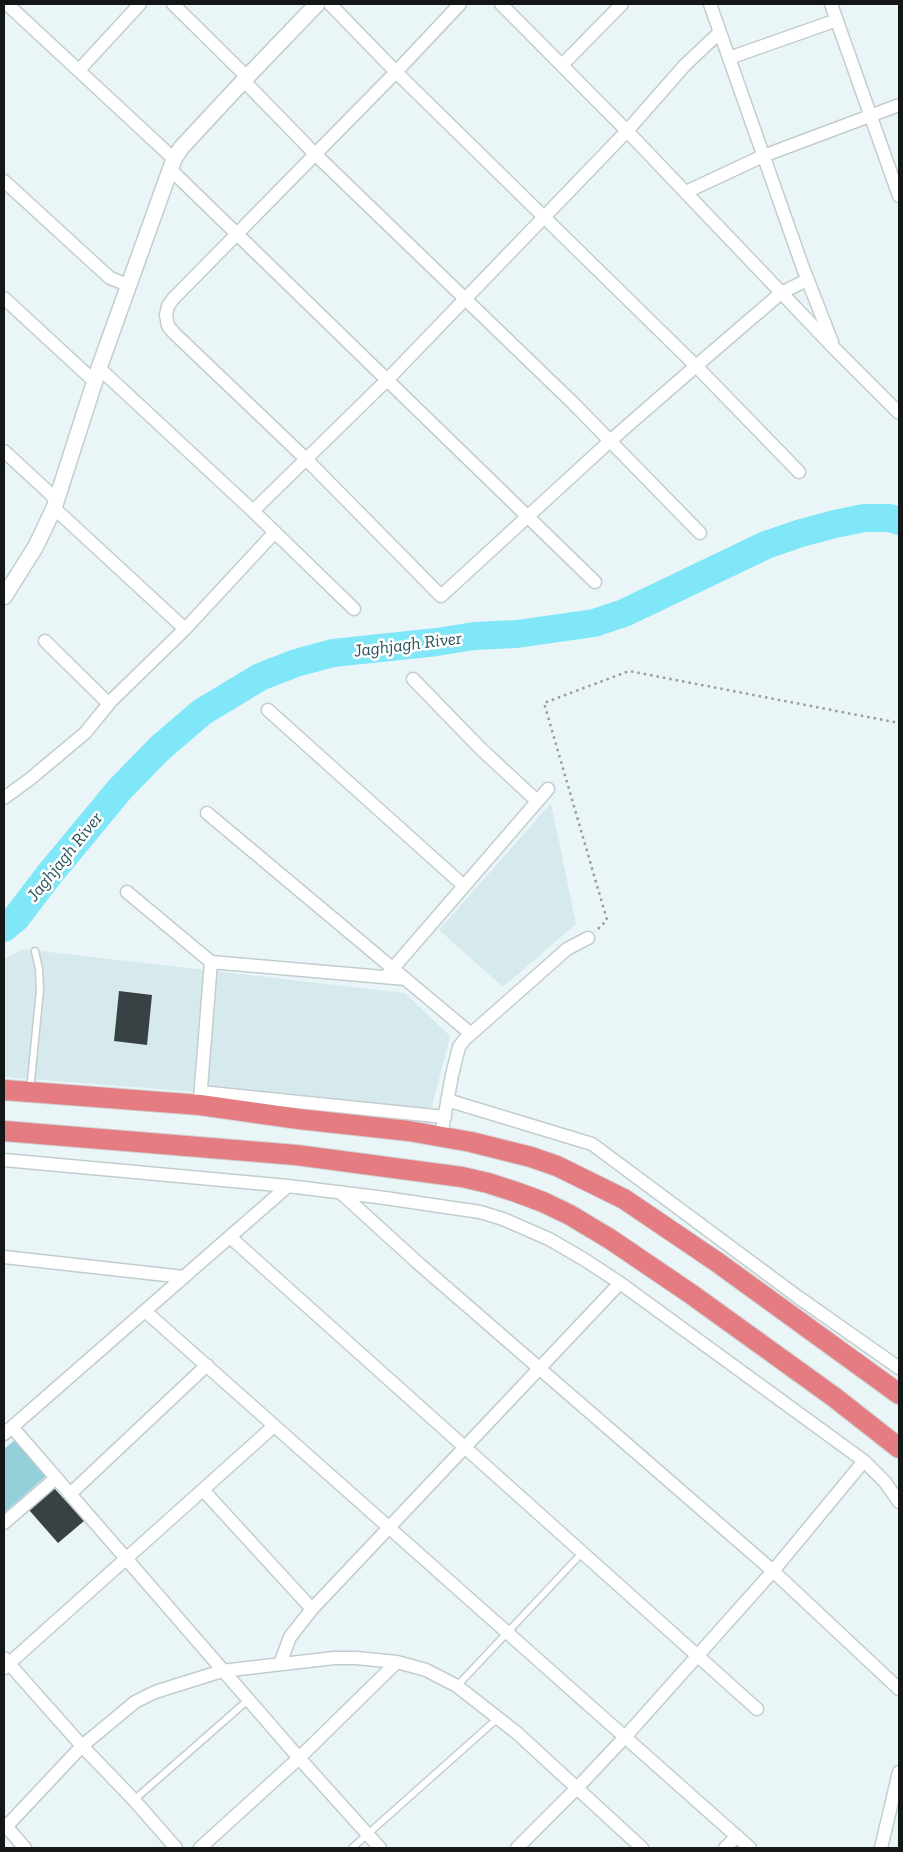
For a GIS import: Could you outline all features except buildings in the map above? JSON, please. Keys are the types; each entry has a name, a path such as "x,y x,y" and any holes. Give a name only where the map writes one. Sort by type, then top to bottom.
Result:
{"highway":[{"path":"4,1090 200,1099 441,1136 489,1146 557,1166 624,1198 717,1262 899,1394"},
{"path":"4,1130 296,1155 462,1177 516,1192 570,1215 610,1238 834,1397 899,1448"}],"street":[{"path":"7,4 79,70 172,164 237,234 595,582"},
{"path":"79,70 140,4"},
{"path":"174,4 315,154 610,441 700,533"},
{"path":"4,598 36,546 56,504 97,375 172,164 182,148 317,4"},
{"path":"330,4 396,72 696,366 799,472"},
{"path":"460,4 396,72 173,299 166,311 166,320 174,334 306,459 441,596 610,441 696,366 781,293 807,280"},
{"path":"501,4 627,130 781,293 899,413"},
{"path":"562,65 622,4"},
{"path":"710,4 807,280 835,349"},
{"path":"831,4 899,196"},
{"path":"729,58 837,20"},
{"path":"253,511 466,300 685,66 720,32"},
{"path":"686,192 763,156 899,105"},
{"path":"4,181 110,278 128,286"},
{"path":"7,306 97,375 253,511 354,609"},
{"path":"4,451 185,629"},
{"path":"4,798 68,749 85,733 108,704 185,629 275,532"},
{"path":"44,642 108,704"},
{"path":"413,679 480,750 537,801"},
{"path":"268,710 464,886"},
{"path":"389,973 548,789"},
{"path":"207,813 389,973"},
{"path":"127,892 211,962 389,973 406,979 470,1033"},
{"path":"441,1136 459,1047 470,1033 567,949 588,938"},
{"path":"211,962 200,1099 445,1117"},
{"path":"448,1100 592,1144 798,1297 899,1368"},
{"path":"4,1160 340,1192 450,1207 480,1212 503,1219 549,1239 620,1283 864,1461 885,1482 899,1502"},
{"path":"288,1186 8,1430 56,1478 248,1700 380,1848"},
{"path":"340,1192 418,1263 773,1571 899,1689"},
{"path":"230,1237 757,1709"},
{"path":"4,1257 184,1277"},
{"path":"280,1664 290,1637 312,1609 620,1283"},
{"path":"145,1311 750,1848"},
{"path":"70,1494 207,1365"},
{"path":"176,1848 134,1800 6,1663 126,1559 274,1426"},
{"path":"517,1848 625,1737 773,1571 864,1461"},
{"path":"4,1523 56,1478"},
{"path":"203,1490 312,1609"},
{"path":"25,1848 4,1826 82,1746 135,1702 155,1692 222,1670 334,1658 397,1662 426,1670 457,1686 518,1733 642,1848"},
{"path":"200,1848 299,1758 397,1662"},
{"path":"881,1848 899,1772"},
{"path":"725,1848 736,1836"}],"lane":[{"path":"30,1092 40,990 39,969 35,950"},
{"path":"457,1686 582,1553"},
{"path":"134,1800 248,1700"},
{"path":"352,1848 498,1718"}],"path":[{"path":"588,938 607,920 544,703 629,672 899,723"}],"shaded area":[{"path":"551,803 576,924 503,987 439,930"},
{"path":"23,949 405,993 450,1036 431,1110 4,1077 4,959"},
{"path":"15,1440 46,1476 4,1513 4,1449"}],"waterway":[{"name":"Jaghjagh River","path":"4,928 16,918 120,789 160,748 202,712 260,677 296,663 333,653 437,642 474,636 517,634 594,623 624,613 766,545 801,533 864,518 890,518 899,521"}]}
